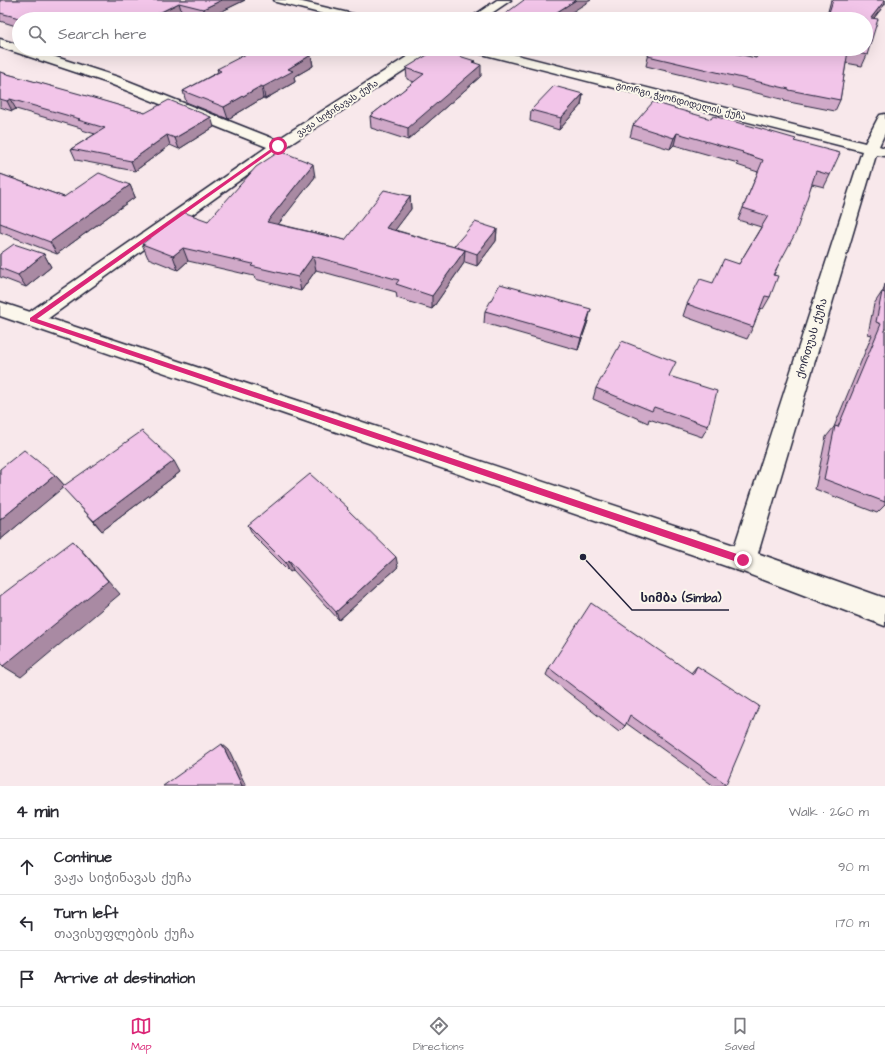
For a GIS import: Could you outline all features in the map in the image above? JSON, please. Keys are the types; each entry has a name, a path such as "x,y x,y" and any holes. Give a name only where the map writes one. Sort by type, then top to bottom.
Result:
{"street":[{"path":"280,0 329,12"},
{"path":"486,12 505,0"},
{"path":"0,43 12,47"},
{"path":"40,56 113,80 278,146"},
{"name":"ვაჟა სიჭინავას ქუჩა","path":"32,320 278,146 417,56"},
{"name":"გიორგი ჭყონდიდელის ქუჩა","path":"505,56 878,151"},
{"name":"ქორთუას ქუჩა","path":"743,560 878,151 885,118"},
{"path":"0,309 743,560 885,612"}],"building":[{"path":"0,0 222,0 203,9 179,3 161,12 12,12 12,16 0,13"},
{"path":"524,0 576,0 557,12 508,12"},
{"path":"833,0 885,0 873,15 873,12 829,12"},
{"path":"873,18 878,19 873,35"},
{"path":"242,56 309,56 288,69 293,71 263,87 261,86 224,107 183,91 221,71 217,69"},
{"path":"426,56 459,56 475,61 472,62 481,65 408,128 370,116 424,74 406,68"},
{"path":"648,56 747,56 756,58 757,56 847,56 840,100 789,90"},
{"path":"0,72 145,113 169,100 211,117 175,138 167,135 131,161 71,149 105,128 78,120 80,119 10,99 7,101 0,99"},
{"path":"554,86 583,94 561,118 531,110"},
{"path":"653,102 711,119 713,116 758,128 796,139 794,141 840,153 830,175 816,171 796,232 773,275 778,276 770,297 765,296 753,327 687,304 700,279 713,283 724,259 739,264 768,216 743,208 763,160 742,153 743,152 677,133 674,138 633,125"},
{"path":"280,151 313,164 267,222 345,240 384,190 410,196 386,228 465,250 432,296 396,284 399,280 313,256 298,277 251,266 253,264 183,248 173,256 142,244 183,212 208,221 256,167"},
{"path":"99,173 130,185 50,242 0,223 0,174 64,197"},
{"path":"475,222 497,229 477,254 454,246"},
{"path":"14,244 44,254 18,275 0,268 0,254"},
{"path":"500,284 591,309 581,338 485,311"},
{"path":"882,292 885,293 885,502 824,479 835,426 838,427 881,324 876,322"},
{"path":"622,341 676,362 669,376 717,391 708,426 654,407 652,411 596,388"},
{"path":"142,431 174,461 94,521 62,487"},
{"path":"24,450 55,475 0,520 0,469"},
{"path":"310,474 348,508 347,509 396,557 336,612 289,560 286,563 248,525"},
{"path":"73,541 108,581 3,666 0,663 0,596"},
{"path":"591,603 693,674 697,666 759,706 726,784 630,715 625,726 549,668"},
{"path":"222,744 242,786 163,786"}],"place":[{"name":"სიმბა (Simba)","path":"583,557"}],"route":[{"path":"278,146 32,320 743,560"}]}
